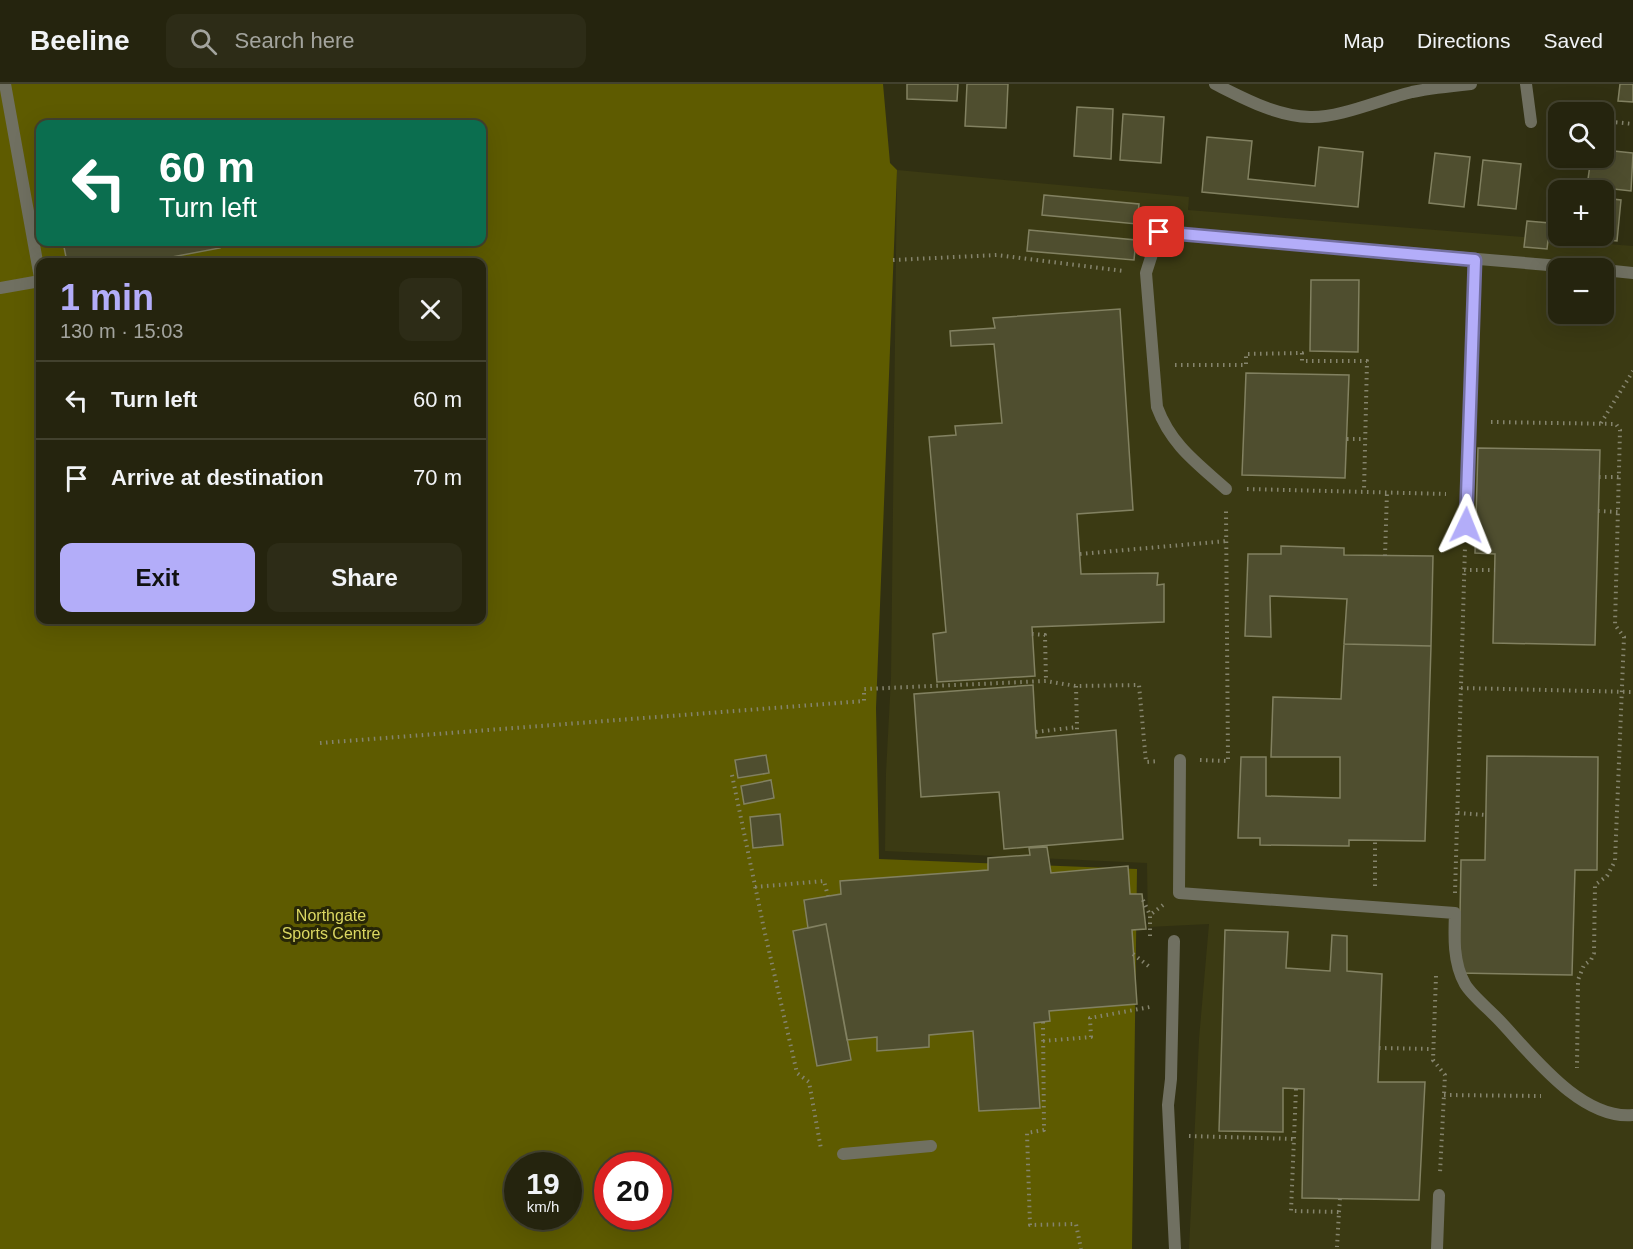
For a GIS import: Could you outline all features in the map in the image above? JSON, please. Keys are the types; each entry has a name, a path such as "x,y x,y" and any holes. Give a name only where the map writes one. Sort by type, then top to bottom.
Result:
{"street":[{"path":"5,84 36,258"},
{"path":"1215,84 1254,103 1295,115 1311,117 1328,116 1412,92 1471,84"},
{"path":"1526,84 1531,122"},
{"path":"1226,489 1178,445 1164,427 1157,407 1146,273 1159,232 1548,265"},
{"path":"1466,525 1475,260"},
{"path":"1614,271 1633,273"},
{"path":"0,288 36,281"},
{"path":"1180,760 1179,893 1455,913 1454,949 1465,984 1551,1074 1577,1096 1604,1113 1633,1115"},
{"path":"1174,941 1171,1079 1168,1105 1175,1249"},
{"path":"843,1154 931,1146"},
{"path":"1437,1249 1439,1196"}],"path":[{"path":"1614,122 1633,124"},
{"path":"893,260 997,255 1146,273"},
{"path":"1154,366 1246,364 1246,354 1302,353 1302,362 1367,361 1364,491"},
{"path":"1600,424 1633,371"},
{"path":"1444,1095 1577,1096 1578,980 1584,965 1591,960 1594,953 1595,885 1607,876 1615,861 1622,692 1624,637 1615,626 1620,430 1616,424 1469,422"},
{"path":"1347,439 1365,439"},
{"path":"1599,477 1619,477"},
{"path":"320,743 854,702 864,701 864,689 1046,681 1076,686 1139,685 1146,762 1228,761 1226,489 1467,494"},
{"path":"1385,556 1387,492"},
{"path":"1598,511 1618,512"},
{"path":"1455,913 1466,525"},
{"path":"1080,554 1227,541"},
{"path":"1464,570 1495,570"},
{"path":"1032,634 1045,635 1046,681"},
{"path":"1076,686 1077,734"},
{"path":"1461,688 1633,692"},
{"path":"1036,732 1077,727"},
{"path":"732,775 797,1073 809,1082 823,1157 843,1154"},
{"path":"1458,813 1486,815"},
{"path":"1375,840 1375,908"},
{"path":"755,887 824,881 828,896"},
{"path":"1150,915 1179,893"},
{"path":"1143,900 1150,915 1150,947"},
{"path":"1439,1196 1445,1075 1433,1060 1436,967 1454,949"},
{"path":"1133,954 1150,968"},
{"path":"1150,957 1150,978"},
{"path":"1043,1041 1091,1036 1090,1018 1150,1008 1150,998"},
{"path":"1043,1022 1044,1130 1027,1133 1030,1225 1077,1224 1081,1249"},
{"path":"1379,1048 1433,1049"},
{"path":"1296,1089 1291,1210 1339,1212"},
{"path":"1170,1135 1293,1139"},
{"path":"1337,1247 1340,1198"}],"shaded area":[{"path":"897,170 1189,197 1188,210 1548,239 1548,246 1633,246 1633,1249 1189,1249 1199,1039 1209,924 1148,927 1147,863 885,851 891,678"}],"green space":[{"name":"Northgate Sports Centre","path":"0,84 883,84 890,163 897,170 876,708 879,859 1137,869 1132,1249 0,1249"}],"building":[{"path":"907,84 958,84 957,101 907,99"},
{"path":"967,84 1008,84 1006,128 965,126"},
{"path":"1620,84 1633,84 1633,102 1618,101"},
{"path":"1077,107 1113,109 1111,159 1074,156"},
{"path":"1123,114 1164,117 1161,163 1120,160"},
{"path":"1207,137 1252,141 1248,179 1315,186 1319,147 1363,152 1358,207 1202,192"},
{"path":"1614,151 1633,153 1631,191 1614,189 1614,180 1588,180 1590,168 1614,168"},
{"path":"1435,153 1470,157 1464,207 1429,203"},
{"path":"1483,160 1521,164 1516,209 1478,205"},
{"path":"1044,195 1139,204 1137,224 1042,215"},
{"path":"1614,199 1621,200 1617,241 1614,241"},
{"path":"1527,221 1548,223 1547,249 1524,247"},
{"path":"1029,230 1136,240 1134,260 1027,251"},
{"path":"64,246 220,246 220,248 166,258 66,258"},
{"path":"1311,280 1359,280 1358,352 1310,351"},
{"path":"1120,309 1133,510 1077,514 1081,574 1158,573 1157,585 1164,584 1164,622 1032,627 1035,676 937,682 933,634 946,632 929,437 956,435 955,426 1002,423 994,344 951,346 950,331 995,328 993,318"},
{"path":"1246,373 1349,375 1345,478 1242,475"},
{"path":"1478,448 1600,450 1595,645 1493,643 1495,554 1475,553"},
{"path":"1281,546 1344,548 1344,555 1433,556 1431,646 1344,644 1347,599 1270,596 1271,637 1245,636 1248,554 1281,554"},
{"path":"1344,644 1431,646 1425,841 1349,840 1349,846 1260,845 1260,838 1238,838 1241,757 1266,757 1266,796 1340,798 1340,757 1271,757 1273,697 1341,699"},
{"path":"1033,685 1036,738 1116,730 1123,839 1004,849 999,792 921,797 914,694"},
{"path":"766,755 769,773 738,778 735,760"},
{"path":"1487,756 1598,757 1597,870 1575,870 1572,975 1459,973 1461,860 1485,860"},
{"path":"771,780 774,798 744,804 741,786"},
{"path":"780,814 783,845 753,848 750,817"},
{"path":"1047,847 1051,873 1128,866 1130,894 1142,894 1146,929 1132,930 1137,1004 1049,1011 1050,1021 1034,1023 1040,1108 979,1111 973,1031 929,1035 929,1047 877,1051 877,1037 847,1040 826,924 808,928 804,900 841,894 840,881 988,870 988,858 1030,855 1029,848"},
{"path":"826,924 851,1060 817,1066 793,931"},
{"path":"1225,930 1288,932 1286,968 1330,971 1332,935 1347,936 1347,971 1382,974 1378,1082 1425,1082 1419,1200 1302,1198 1304,1089 1283,1088 1283,1132 1219,1131"}],"route":[{"path":"1159,232 1475,260 1466,525"}]}
